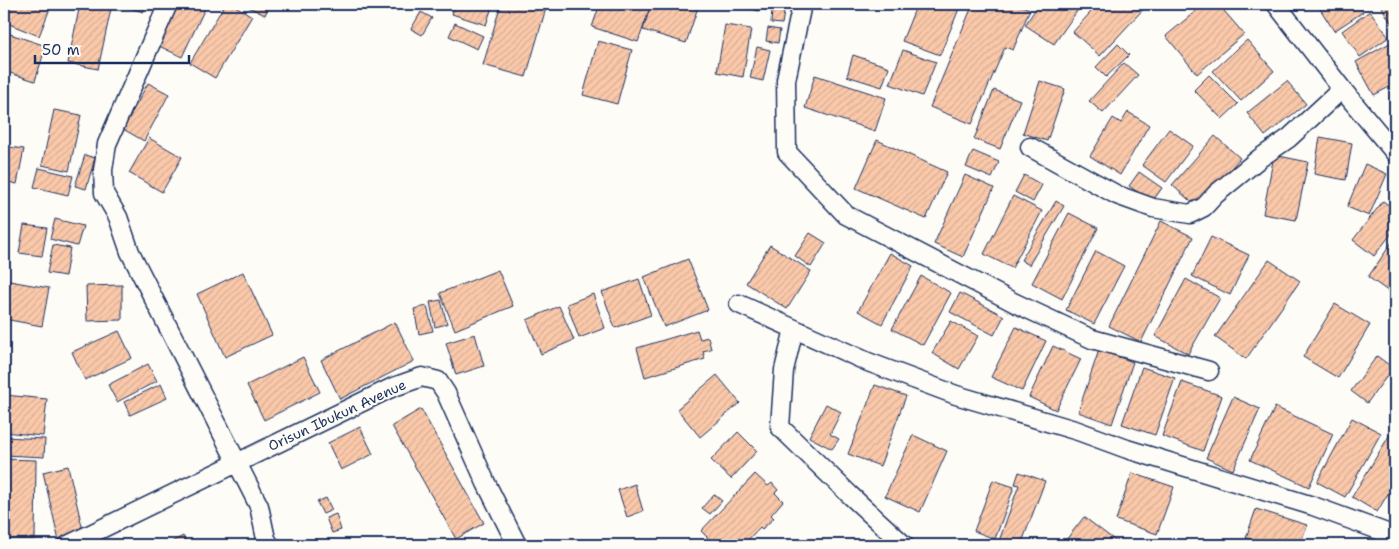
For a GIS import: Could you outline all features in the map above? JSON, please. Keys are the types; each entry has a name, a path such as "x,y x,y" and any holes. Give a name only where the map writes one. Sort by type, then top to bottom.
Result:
{"street":[{"path":"168,4 107,144 103,170 104,192 118,217 130,252 259,506 266,539 270,545"},
{"path":"802,4 786,80 787,152 846,215 1015,303 1092,339 1209,371"},
{"path":"1276,4 1395,153"},
{"path":"1030,147 1117,195 1153,208 1190,214 1204,207 1216,194 1260,158 1289,138 1342,89"},
{"path":"739,304 868,362 956,395 1078,431 1127,449 1313,506 1395,536"},
{"path":"794,329 784,370 780,427 904,545"},
{"name":"Orisun Ibukun Avenue","path":"68,545 236,462 392,388 422,377 438,382 446,394 486,483 517,545"}],"building":[{"path":"4,4 47,4 51,6 39,36 4,22"},
{"path":"80,4 112,4 98,69 68,63"},
{"path":"132,4 146,4 143,12 130,8"},
{"path":"177,4 207,4 182,57 157,45"},
{"path":"225,4 232,4 252,16 215,78 190,63"},
{"path":"242,4 270,4 265,15"},
{"path":"455,4 493,4 486,25 452,14"},
{"path":"501,4 532,4 546,8 526,77 483,65"},
{"path":"569,4 589,4 587,10"},
{"path":"600,4 636,4 650,8 638,42 592,27"},
{"path":"651,4 699,4 686,43 643,30"},
{"path":"731,4 761,4 759,11"},
{"path":"917,4 961,4 940,55 902,41"},
{"path":"973,4 1016,4 1030,9 1013,50 1005,47 972,124 930,107"},
{"path":"1039,4 1082,4 1054,44 1025,25"},
{"path":"1098,4 1148,4 1100,56 1073,32"},
{"path":"1204,4 1218,4 1244,34 1197,74 1166,36"},
{"path":"1317,4 1358,4 1363,12 1334,31"},
{"path":"1380,4 1395,4 1395,30"},
{"path":"772,10 784,12 782,24 771,23"},
{"path":"1370,11 1389,37 1360,57 1342,31"},
{"path":"421,12 432,18 422,35 411,29"},
{"path":"455,23 483,36 477,49 449,36"},
{"path":"725,25 751,29 743,77 717,72"},
{"path":"768,28 780,30 778,43 766,41"},
{"path":"4,32 46,46 35,81 4,71"},
{"path":"1247,40 1274,71 1241,101 1213,71"},
{"path":"1395,40 1395,84 1374,95 1356,62"},
{"path":"598,41 632,50 617,104 583,95"},
{"path":"1118,44 1129,55 1106,77 1096,67"},
{"path":"757,47 770,50 763,81 750,78"},
{"path":"903,50 936,62 922,96 890,84"},
{"path":"853,55 889,67 882,87 847,76"},
{"path":"1124,63 1138,75 1103,113 1089,101"},
{"path":"815,75 886,98 875,131 805,108"},
{"path":"1209,75 1238,104 1222,119 1194,90"},
{"path":"1040,81 1065,89 1047,141 1023,133"},
{"path":"1287,81 1306,104 1265,136 1247,113"},
{"path":"148,83 169,94 144,141 123,129"},
{"path":"994,90 1020,100 1000,149 974,139"},
{"path":"54,110 81,115 69,171 42,165"},
{"path":"1128,112 1149,125 1120,175 1090,156 1113,118 1121,123"},
{"path":"1169,129 1193,146 1166,182 1142,165"},
{"path":"1215,136 1240,158 1197,207 1172,185"},
{"path":"1320,137 1352,143 1346,180 1314,174"},
{"path":"149,138 182,157 162,192 129,173"},
{"path":"877,140 947,172 926,219 856,188"},
{"path":"9,147 24,149 17,184 4,181"},
{"path":"973,151 999,162 992,178 966,167"},
{"path":"85,155 95,158 86,189 75,186"},
{"path":"1274,155 1308,162 1296,220 1263,214"},
{"path":"1365,164 1387,174 1369,216 1347,207"},
{"path":"39,168 73,176 68,195 34,187"},
{"path":"1139,172 1162,188 1152,202 1129,186"},
{"path":"965,175 994,188 963,257 934,244"},
{"path":"1024,175 1042,185 1033,202 1015,192"},
{"path":"1013,196 1042,211 1012,268 984,254"},
{"path":"1056,201 1064,206 1029,265 1021,260"},
{"path":"1383,201 1395,210 1395,229 1374,256 1353,240"},
{"path":"1069,213 1098,228 1062,299 1032,283"},
{"path":"55,219 83,226 77,246 50,239"},
{"path":"1161,221 1193,237 1141,342 1109,326"},
{"path":"24,225 47,228 42,256 19,253"},
{"path":"810,233 826,243 811,267 795,256"},
{"path":"1211,237 1249,255 1230,295 1192,276"},
{"path":"1395,238 1395,296 1368,277"},
{"path":"53,245 70,248 65,276 47,273"},
{"path":"770,245 811,271 787,309 746,283"},
{"path":"1096,251 1124,266 1094,324 1066,310"},
{"path":"890,253 913,266 882,324 858,311"},
{"path":"688,259 708,310 664,327 644,277"},
{"path":"1269,260 1300,281 1246,359 1215,337"},
{"path":"498,270 513,306 455,330 440,293"},
{"path":"243,272 272,335 225,357 197,294"},
{"path":"921,276 951,293 923,345 892,329"},
{"path":"639,279 651,315 615,328 602,292"},
{"path":"1186,279 1220,298 1188,354 1155,336"},
{"path":"4,280 49,288 42,326 4,319"},
{"path":"122,285 122,320 87,321 86,286"},
{"path":"960,293 1004,316 994,335 950,312"},
{"path":"593,294 605,328 579,338 567,304"},
{"path":"441,300 447,324 435,327 430,302"},
{"path":"1335,304 1370,325 1338,378 1303,357"},
{"path":"427,306 433,331 419,334 414,309"},
{"path":"559,306 574,340 541,354 527,320"},
{"path":"951,321 978,336 959,369 932,353"},
{"path":"395,322 414,361 340,399 321,360"},
{"path":"1016,327 1046,341 1022,391 991,377"},
{"path":"697,330 700,339 708,337 711,349 703,351 705,359 645,377 637,348"},
{"path":"119,331 132,358 85,380 72,352"},
{"path":"475,334 484,366 456,375 446,343"},
{"path":"1053,346 1081,359 1056,410 1029,397"},
{"path":"1099,350 1133,362 1112,424 1078,412"},
{"path":"1377,356 1393,368 1367,403 1351,391"},
{"path":"303,357 320,392 264,420 247,385"},
{"path":"148,364 157,381 117,402 108,385"},
{"path":"1142,367 1175,378 1155,435 1122,424"},
{"path":"717,375 740,403 700,437 677,409"},
{"path":"1182,382 1222,396 1203,451 1162,436"},
{"path":"161,384 167,398 130,415 124,402"},
{"path":"875,385 906,396 880,466 848,454"},
{"path":"4,395 47,399 43,436 4,432"},
{"path":"1233,397 1260,409 1233,470 1206,458"},
{"path":"826,404 841,412 830,434 839,439 832,449 809,437"},
{"path":"1275,407 1333,434 1309,487 1250,460"},
{"path":"421,409 484,523 456,539 392,426"},
{"path":"1352,418 1381,433 1345,497 1317,482"},
{"path":"360,427 373,454 341,470 328,443"},
{"path":"1392,431 1395,433 1395,482 1377,512 1352,497"},
{"path":"738,432 757,451 731,479 711,460"},
{"path":"913,435 947,451 920,512 885,496"},
{"path":"4,437 45,439 44,457 4,455"},
{"path":"4,459 36,460 35,539 4,539"},
{"path":"68,466 84,535 59,541 43,472"},
{"path":"1019,472 1045,481 1021,545 1012,545 999,541 1019,485 1015,484"},
{"path":"1132,473 1174,487 1157,534 1116,520"},
{"path":"755,474 768,486 772,483 778,490 775,493 783,501 771,515 774,518 762,529 760,527 743,545 715,545 701,531"},
{"path":"993,480 1014,487 995,539 974,531"},
{"path":"635,484 643,511 627,517 618,490"},
{"path":"714,494 722,501 710,514 702,508"},
{"path":"326,498 332,510 323,514 317,502"},
{"path":"1256,509 1307,525 1300,545 1268,545 1246,538"},
{"path":"336,514 341,530 332,533 326,518"},
{"path":"1084,517 1117,542 1114,545 1062,545"},
{"path":"183,536 188,545 166,545"}]}
